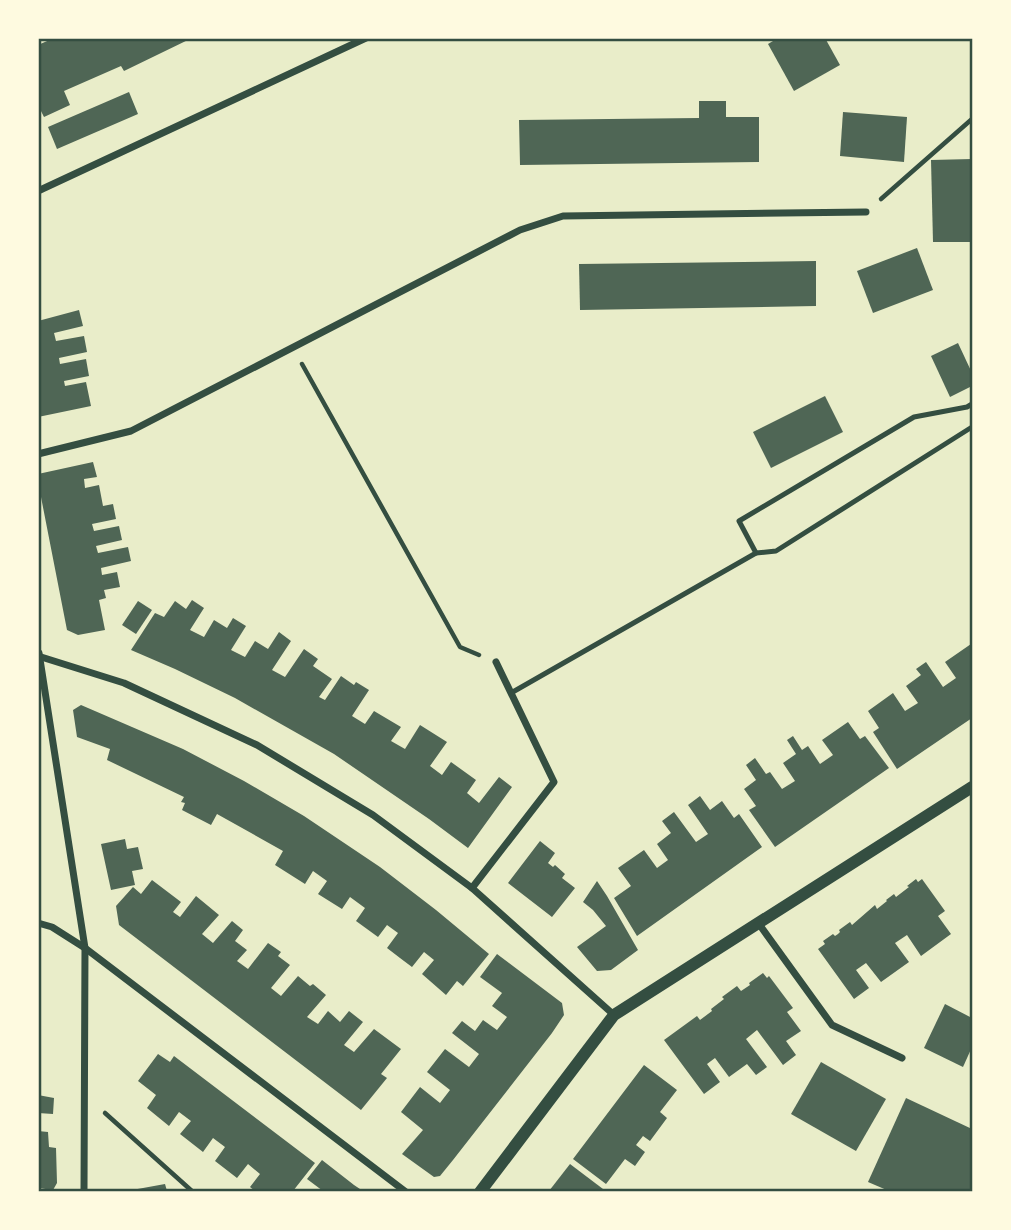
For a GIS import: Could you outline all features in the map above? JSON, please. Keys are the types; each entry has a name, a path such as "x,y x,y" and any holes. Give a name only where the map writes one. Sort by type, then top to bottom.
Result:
{"street":[{"path":"38,191 366,38"},
{"path":"38,454 131,431 520,229 563,216 866,212"},
{"path":"84,1192 85,948 39,655 124,683 257,745 373,815 472,888 614,1015"},
{"path":"472,888 554,782 496,662"},
{"path":"480,1192 614,1015 972,787"},
{"path":"38,923 52,927 85,948 406,1192"},
{"path":"759,923 832,1025 902,1058"}],"lane":[{"path":"756,553 739,521 914,417 972,404"},
{"path":"511,693 756,553 776,551 972,426"}],"path":[{"path":"866,212 972,119"},
{"path":"293,347 460,647 496,662"},
{"path":"85,1094 193,1192"}],"building":[{"path":"54,38 192,38 124,71 121,66 64,91 70,105 44,117 38,105 38,45"},
{"path":"778,38 825,38 840,65 794,91 768,44"},
{"path":"129,92 138,114 57,149 48,127"},
{"path":"699,101 726,101 726,117 759,117 759,162 520,165 519,120 699,118"},
{"path":"843,112 907,117 904,162 840,156"},
{"path":"972,159 972,242 933,242 931,160"},
{"path":"917,248 933,290 873,313 857,271"},
{"path":"816,261 816,306 580,310 579,264"},
{"path":"79,310 83,326 54,333 56,341 84,336 87,352 59,358 60,364 86,359 89,376 64,381 65,386 86,382 91,406 38,417 38,321"},
{"path":"958,343 972,373 972,386 950,397 931,356"},
{"path":"825,396 843,432 771,468 753,432"},
{"path":"93,462 97,477 84,479 85,488 99,485 103,506 113,504 116,519 92,524 94,531 119,526 122,540 96,546 98,553 128,547 131,561 101,568 102,575 117,572 120,587 104,590 106,598 99,600 105,630 78,635 67,630 38,474"},
{"path":"192,600 204,608 190,630 204,637 214,620 227,628 233,618 246,626 231,650 245,657 255,641 268,649 279,632 291,641 272,670 285,677 304,649 318,659 313,666 332,679 319,697 325,700 341,676 354,685 356,682 369,690 352,716 365,724 374,711 401,727 391,741 405,749 420,725 447,742 430,766 442,775 451,762 476,780 467,793 479,803 499,777 512,787 468,848 334,754 235,698 131,650 155,613 164,617 175,601 186,609"},
{"path":"138,601 152,610 136,634 122,625"},
{"path":"971,644 972,718 897,769 873,732 879,728 868,711 893,693 905,711 918,703 906,686 921,675 916,669 926,662 943,687 956,678 945,662"},
{"path":"81,705 183,749 304,816 380,867 489,954 463,986 457,981 446,995 422,974 434,960 424,952 412,967 387,948 398,933 387,925 378,937 356,921 365,908 350,897 342,909 318,894 327,881 313,871 305,884 275,865 283,851 217,814 211,825 182,810 185,803 181,802 184,797 107,760 110,749 77,737 73,710"},
{"path":"848,722 860,739 865,736 889,768 775,847 749,810 756,806 744,789 756,780 746,765 755,758 766,774 770,772 782,789 795,781 783,763 796,754 787,740 793,736 802,750 808,746 820,764 833,755 822,740"},
{"path":"700,796 710,810 722,801 734,818 739,814 762,847 637,936 614,898 631,886 618,868 644,850 657,868 668,860 657,844 671,833 662,821 674,812 696,842 708,834 688,805"},
{"path":"125,839 127,849 138,847 143,869 132,871 135,885 111,890 101,844"},
{"path":"540,841 555,853 548,863 553,867 555,865 565,874 562,878 575,888 552,917 508,883"},
{"path":"916,879 918,882 922,879 945,911 938,916 951,934 921,956 907,935 895,943 909,962 881,982 866,963 856,970 869,988 854,999 818,949 825,944 823,941 833,934 838,934 839,930 850,922 852,925 875,905 877,909 894,894 896,897"},
{"path":"152,880 181,902 173,912 180,917 196,896 219,915 202,934 213,943 232,921 243,930 235,941 247,950 237,961 248,969 268,943 281,952 278,956 290,965 271,988 281,996 298,976 310,986 313,984 326,995 307,1017 318,1024 328,1011 340,1022 349,1011 363,1022 344,1045 354,1052 374,1029 401,1049 381,1074 387,1078 361,1110 119,925 116,906 133,887 141,894"},
{"path":"597,881 638,950 611,970 597,971 577,947 606,926 583,902"},
{"path":"497,954 562,1003 564,1015 453,1160 440,1176 434,1177 402,1154 423,1130 401,1112 420,1087 440,1103 450,1090 427,1072 445,1049 469,1067 479,1054 452,1033 462,1021 475,1031 483,1020 497,1030 507,1017 492,1006 502,993 480,977"},
{"path":"763,973 767,978 769,976 793,1008 787,1012 801,1031 786,1041 796,1055 783,1065 757,1030 746,1039 767,1067 756,1075 747,1064 729,1077 715,1058 707,1064 720,1082 704,1094 664,1040 697,1016 700,1020 737,986 741,991"},
{"path":"945,1004 972,1018 972,1047 963,1067 924,1048"},
{"path":"158,1054 170,1062 174,1056 315,1163 293,1191 255,1191 250,1187 260,1174 248,1164 237,1178 215,1161 225,1147 213,1138 203,1152 180,1134 191,1121 179,1112 169,1126 147,1108 156,1095 138,1081"},
{"path":"821,1062 886,1099 856,1151 791,1114"},
{"path":"644,1065 677,1090 660,1112 667,1118 650,1141 643,1136 636,1145 645,1152 635,1166 625,1159 606,1184 573,1159"},
{"path":"38,1095 54,1098 53,1114 38,1113"},
{"path":"906,1098 972,1129 972,1191 889,1191 868,1182"},
{"path":"38,1131 48,1132 49,1147 56,1148 57,1183 53,1190 38,1188"},
{"path":"322,1160 363,1191 323,1191 307,1179"},
{"path":"570,1164 603,1189 549,1191"},
{"path":"165,1184 167,1191 132,1190"}]}
